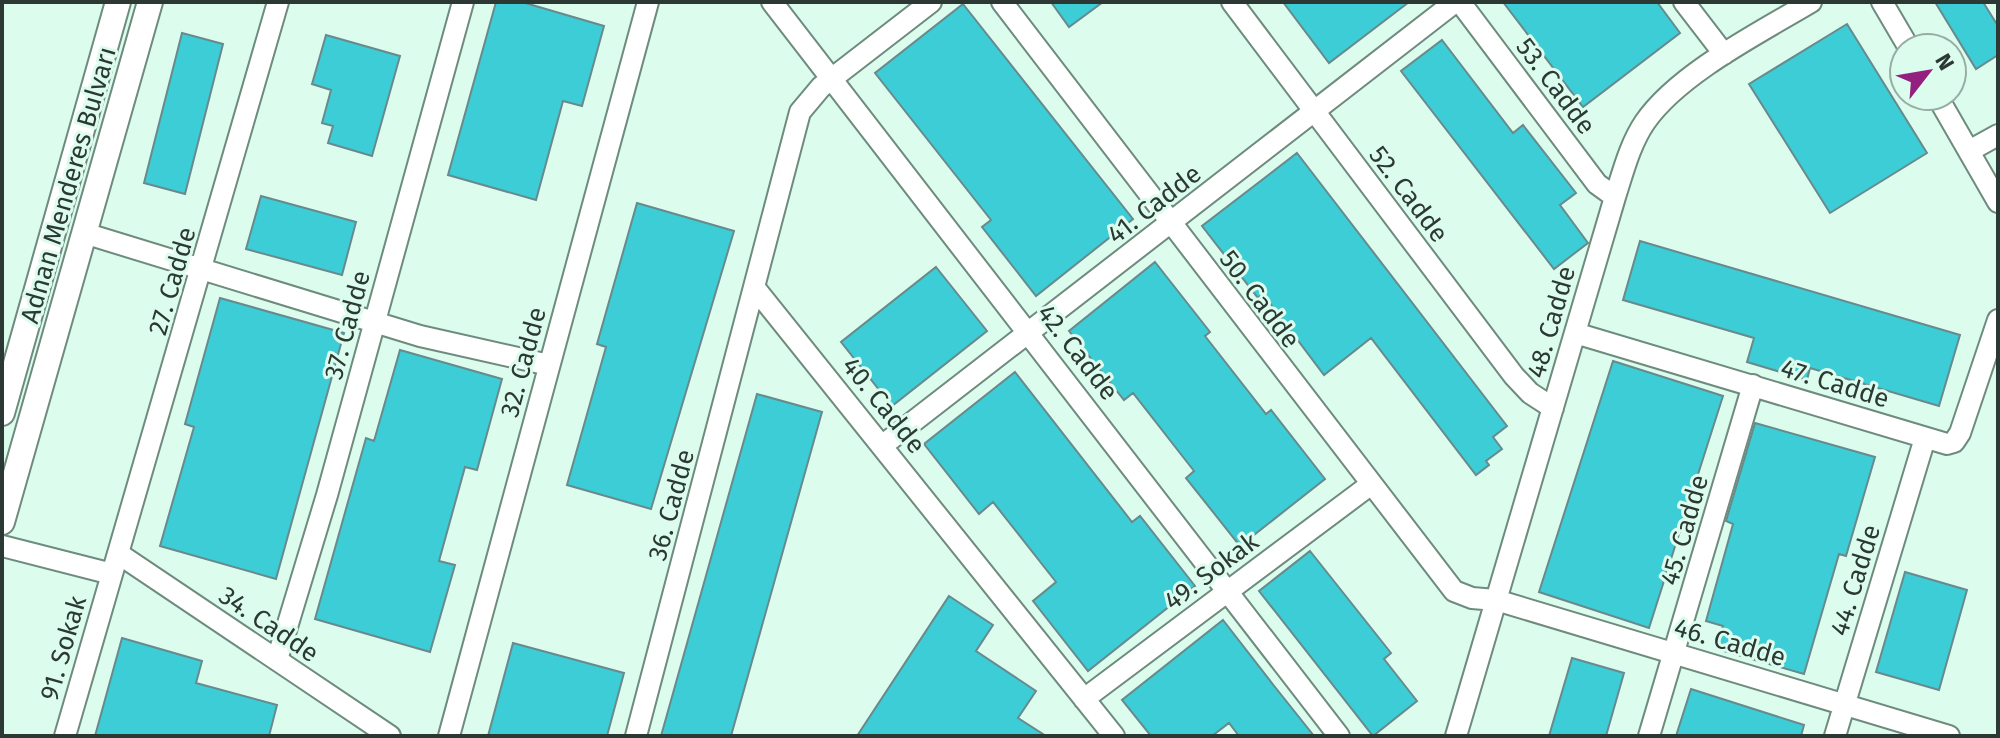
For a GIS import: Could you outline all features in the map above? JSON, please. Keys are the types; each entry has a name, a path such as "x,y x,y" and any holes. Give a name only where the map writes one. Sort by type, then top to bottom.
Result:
{"main road":[{"name":"Adnan Menderes Bulvarı","path":"2,413 118,2"},
{"name":"Adnan Menderes Bulvarı","path":"2,522 150,2"}],"street":[{"name":"27. Cadde","path":"112,574 278,2"},
{"name":"37. Cadde","path":"277,660 376,323 463,2"},
{"name":"32. Cadde","path":"449,736 646,2"},
{"name":"42. Cadde","path":"772,2 1339,736"},
{"path":"754,287 800,112 812,95 832,78 931,2"},
{"name":"50. Cadde","path":"1002,2 1170,225 1454,591 1472,598 1496,600"},
{"name":"52. Cadde","path":"1232,2 1514,376 1530,393 1553,408"},
{"name":"41. Cadde","path":"883,445 1457,2"},
{"name":"53. Cadde","path":"1457,2 1597,184 1615,197"},
{"path":"1684,2 1724,54"},
{"name":"48. Cadde","path":"1456,736 1631,148 1647,120 1724,54 1811,2"},
{"path":"1882,2 1900,32"},
{"path":"1946,112 1998,202"},
{"path":"1969,151 1998,135"},
{"path":"84,233 202,272 376,323 549,365"},
{"name":"40. Cadde","path":"754,287 1114,736"},
{"name":"36. Cadde","path":"636,736 754,287"},
{"name":"47. Cadde","path":"1575,333 1947,444 1954,442 1960,433 1998,320"},
{"name":"45. Cadde","path":"1649,736 1753,385"},
{"name":"44. Cadde","path":"1835,736 1925,438"},
{"name":"49. Sokak","path":"1084,699 1370,485"},
{"path":"2,546 112,574"},
{"name":"34. Cadde","path":"119,554 390,736"},
{"name":"91. Sokak","path":"65,736 112,574"},
{"name":"46. Cadde","path":"1496,600 1949,736"}],"building":[{"path":"496,2 522,2 604,26 582,106 563,101 536,200 448,175"},
{"path":"1051,2 1103,2 1069,27"},
{"path":"1283,2 1409,2 1329,63"},
{"path":"1503,2 1657,2 1680,33 1583,107"},
{"path":"1935,2 1983,2 1998,26 1998,55 1976,69 1968,56 1968,32 1953,32"},
{"path":"963,4 1133,219 1036,296 982,227 991,220 875,73"},
{"path":"1847,24 1888,90 1888,112 1902,112 1927,153 1830,213 1749,84"},
{"path":"182,33 223,44 185,194 144,183"},
{"path":"326,35 400,56 372,156 328,143 333,126 322,123 331,90 312,84"},
{"path":"1442,40 1513,133 1523,125 1576,193 1560,205 1588,243 1554,269 1401,71"},
{"path":"1297,153 1507,426 1493,437 1502,449 1486,461 1489,465 1476,475 1371,338 1324,375 1263,294 1258,298 1202,226"},
{"path":"261,196 356,222 342,275 246,249"},
{"path":"637,203 734,231 651,509 567,485 606,347 597,344"},
{"path":"1640,241 1960,335 1939,406 1810,368 1807,380 1747,362 1754,338 1623,300"},
{"path":"1155,262 1210,332 1205,336 1266,414 1271,410 1325,479 1240,546 1186,478 1194,471 1133,393 1124,400 1069,331"},
{"path":"936,267 987,331 892,406 841,342"},
{"path":"220,298 344,333 276,579 160,546 194,427 185,424"},
{"path":"400,350 502,379 477,470 465,467 439,561 455,565 430,652 315,619 366,438 374,441"},
{"path":"1613,361 1723,396 1649,628 1539,592"},
{"path":"1015,372 1132,522 1140,516 1195,586 1088,671 1033,601 1056,582 993,502 979,514 924,444"},
{"path":"757,394 822,412 731,736 661,736"},
{"path":"1755,423 1875,457 1846,556 1839,554 1804,674 1717,649 1723,626 1706,621 1733,524 1726,521"},
{"path":"1310,551 1391,653 1384,659 1417,701 1373,736 1259,591"},
{"path":"1905,572 1967,590 1939,690 1876,672"},
{"path":"949,596 993,625 976,651 1036,691 1018,718 1046,736 857,736"},
{"path":"1223,620 1314,736 1239,736 1229,723 1212,736 1151,736 1122,700"},
{"path":"122,638 202,661 196,683 277,705 269,736 95,736"},
{"path":"513,643 624,673 607,736 488,736"},
{"path":"1572,658 1624,673 1606,736 1549,736"},
{"path":"1691,689 1804,725 1801,736 1676,736"}]}
